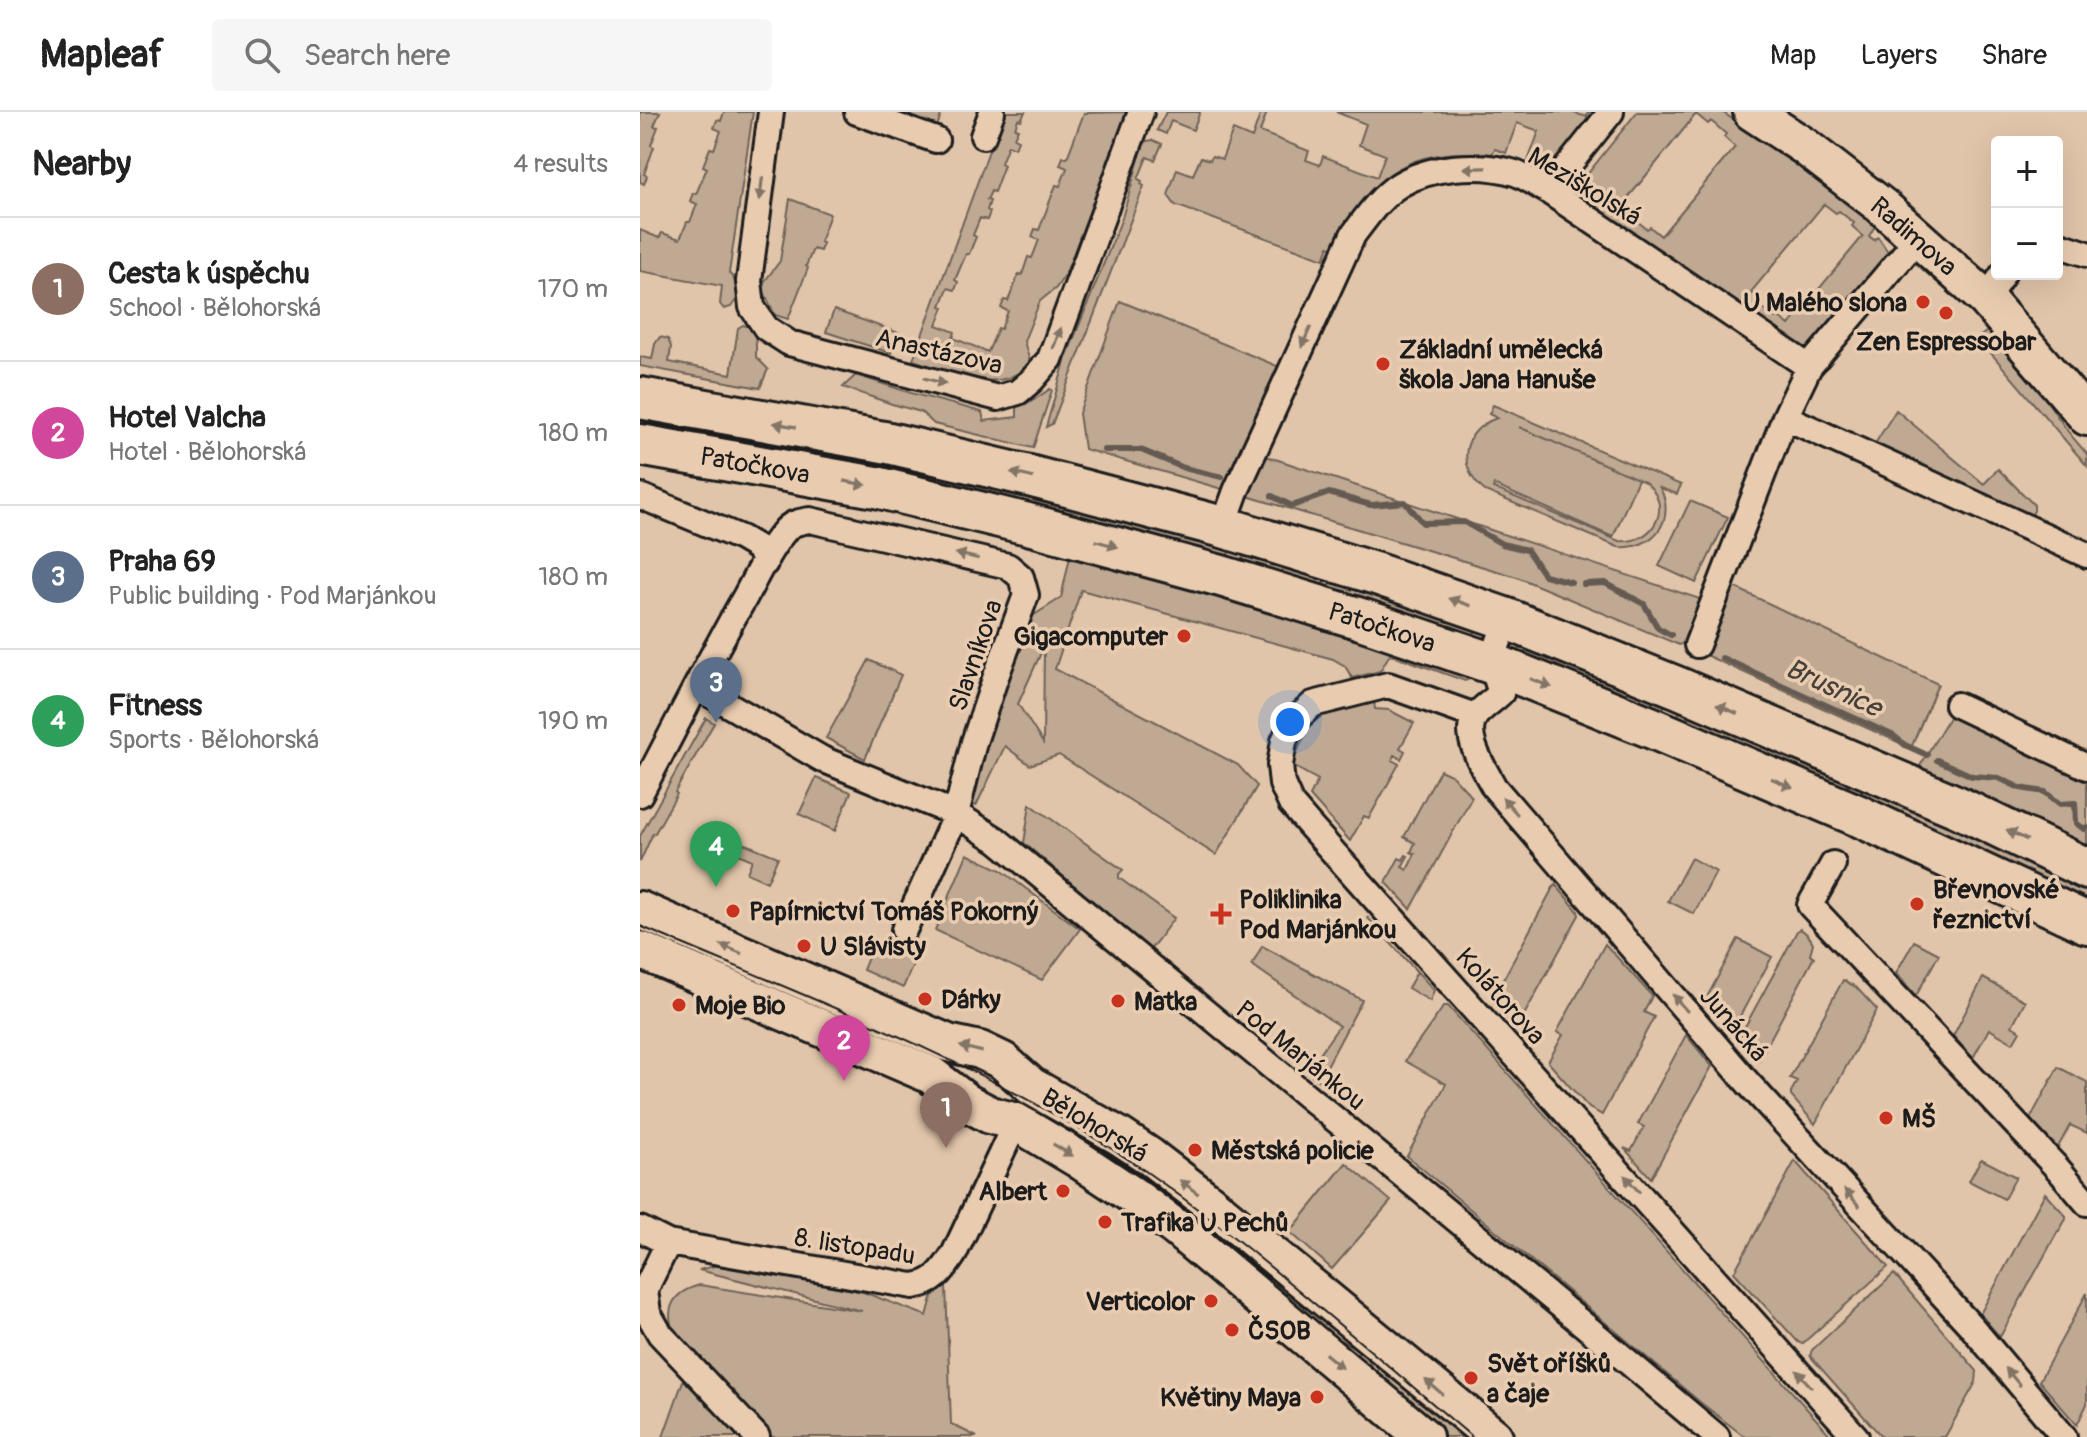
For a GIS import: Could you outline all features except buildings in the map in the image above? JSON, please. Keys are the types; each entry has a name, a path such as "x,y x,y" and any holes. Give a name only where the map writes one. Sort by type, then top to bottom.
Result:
{"main road":[{"name":"Patočkova","path":"640,398 889,443 1223,527 1377,574 1507,619 1679,688 1958,807 2087,869"},
{"name":"Patočkova","path":"640,445 876,487 1068,534 1361,619 1491,663 1650,727 1859,816 2087,923"}],"street":[{"name":"Anastázova","path":"771,112 749,281 752,307 766,328 789,343 998,398 1018,392 1050,359 1141,112"},
{"path":"857,112 936,140"},
{"path":"983,136 992,112"},
{"path":"1548,191 1611,112"},
{"name":"Radimova","path":"1752,112 1804,146 1918,238 1995,286 2087,417"},
{"name":"Meziškolská","path":"1223,527 1236,491 1353,235 1373,209 1398,186 1428,171 1475,167 1517,174 1548,191 1809,367"},
{"path":"1697,645 1785,417 1809,367 1918,238"},
{"path":"2063,246 2087,254"},
{"path":"1785,417 2087,555"},
{"path":"640,496 741,538 758,548 765,563 725,631 640,794"},
{"name":"Slavníkova","path":"765,563 783,532 795,522 810,520 1008,566 1021,577 1026,595 974,742 956,814 904,930"},
{"path":"1475,716 1501,693 1491,663 1507,619"},
{"name":"Kolátorova","path":"1475,716 1388,685 1313,704 1293,722 1284,741 1280,765 1282,784 1291,804 1856,1437"},
{"name":"Pod Marjánkou","path":"698,687 822,759 956,814 997,840 1717,1437"},
{"path":"1957,705 2087,767"},
{"name":"Junácká","path":"1475,716 1470,732 1494,787 1748,1083 1971,1326 2064,1437"},
{"path":"1833,864 1810,905 2087,1203"},
{"name":"Bělohorská","path":"640,910 948,1043 980,1050 1003,1061 1031,1086 1119,1136 1205,1199 1494,1437"},
{"name":"Bělohorská","path":"640,950 931,1075 966,1102 984,1112 1016,1122 1078,1159 1176,1228 1424,1437"},
{"name":"8. listopadu","path":"640,1229 668,1243 913,1286 922,1285 944,1270 954,1254 1016,1122"},
{"path":"668,1243 645,1290 648,1313 660,1334 757,1437"}],"shaded area":[{"path":"640,112 660,112 654,126 658,127 651,145 654,147 644,174 647,176 644,184 640,182"},
{"path":"724,112 753,112 729,273 734,279 738,297 731,307 724,309 720,304 722,286 640,271 640,230 659,238 662,233 680,239 697,204 690,201 707,168 703,166 721,131 714,128"},
{"path":"847,112 942,112 931,145"},
{"path":"1003,112 1025,112 1015,128 1018,129 1014,138 1018,140 1015,148 1008,145 994,192 991,191 987,200 990,201 987,210 990,212 987,220 980,218 973,235 976,237 955,280 958,282 955,290 948,288 937,325 955,332 953,338 988,352 1008,311 1001,308 1004,300 1008,301 1028,257 1032,258 1039,240 1032,237 1035,229 1039,230 1056,185 1060,186 1067,168 1060,165 1063,157 1067,158 1084,113 1129,112 1065,275 1056,288 1040,301 1024,341 1030,362 1018,373 990,381 958,375 913,360"},
{"path":"1166,112 1200,112 1193,130 1171,121 1166,134 1157,130"},
{"path":"1261,112 1267,112 1260,132 1309,151 1306,160 1320,165 1323,156 1377,177 1385,155 1359,145 1366,124 1336,112 1571,112 1587,117 1588,112 1601,112 1558,161 1548,164 1528,161 1539,131 1517,123 1506,153 1495,149 1492,154 1437,155 1396,170 1364,201 1336,249 1329,246 1324,259 1175,205 1168,195 1177,169 1193,175 1201,157 1222,159 1233,130 1252,138"},
{"path":"1637,112 1722,112 1806,169 1875,226 1869,236 1874,240 1878,237 1888,252 1807,353 1566,201","holes":["1696,114 1708,124 1711,121 1735,147 1661,236 1632,217 1634,214 1623,204","1824,204 1854,223 1852,226 1863,236 1789,325 1760,306 1762,303 1751,292"]},
{"path":"1153,140 1162,144 1155,160 1147,157 1138,179 1144,186 1052,424 1046,427 1066,358 1122,218 1143,145"},
{"path":"790,199 830,214 820,251 813,249 788,319 775,315 761,286 780,261"},
{"path":"1120,301 1282,368 1229,491 1084,449 1079,413"},
{"path":"834,310 899,333 891,353 826,332"},
{"path":"743,325 754,333 756,357 768,369 760,388 640,366 640,357 652,359 660,337 668,339 671,347 669,362 731,374 738,328"},
{"path":"1990,329 2019,361 2087,454 2087,466 1978,338"},
{"path":"856,375 982,412 984,421 1017,417 1017,407 1052,390 1033,448 934,424 921,412 843,387"},
{"path":"1493,405 1681,485 1677,494 1660,488 1666,511 1658,531 1642,544 1618,547 1485,491 1470,472 1467,450 1476,431 1497,418 1489,414","holes":["1519,427 1645,482 1658,501 1656,521 1651,530 1642,536 1619,541 1493,488 1494,485 1613,537 1638,479"]},
{"path":"640,408 878,454 872,475 640,432"},
{"path":"1896,410 1984,484 1998,469 2034,505 2028,520 1873,447"},
{"path":"1260,454 1706,601 1688,640 1679,645 1517,577 1244,495"},
{"path":"886,456 1232,543 1225,564 881,478"},
{"path":"1690,501 1728,517 1696,583 1659,566"},
{"path":"1072,547 1476,676 1465,681 1390,654 1380,671 1352,678 1345,666 1333,659 1081,590 1055,669 1238,765 1257,786 1216,855 1059,755 1030,765 1005,746 976,806 960,799 1031,617 1061,598","holes":["1044,646 1043,743 1018,704"]},
{"path":"1247,547 1478,625 1469,639 1240,567"},
{"path":"1730,585 1938,684 1911,748 1703,654"},
{"path":"1526,640 1668,696 1660,717 1518,655"},
{"path":"869,660 901,675 865,759 826,738"},
{"path":"1374,701 1375,709 1389,710 1414,723 1400,748 1405,751 1401,759 1394,755 1392,760 1399,764 1369,818 1364,816 1350,841 1310,796 1318,780 1291,765 1317,709"},
{"path":"1683,703 2087,885 2087,909 1675,723"},
{"path":"1951,714 2087,780 2087,859 1914,776"},
{"path":"706,718 714,723 640,862 640,836"},
{"path":"1440,770 1453,776 1472,797 1411,909 1386,882 1399,858 1403,860 1408,856 1402,867 1407,870 1415,854 1411,852 1415,843 1404,837"},
{"path":"816,778 851,792 835,831 799,814"},
{"path":"1030,804 1123,870 1119,878 1174,918 1150,950 1024,843"},
{"path":"718,833 778,857 767,882 747,873 752,860 714,843"},
{"path":"967,854 1001,870 1080,929 1042,980 935,930"},
{"path":"1691,858 1716,872 1694,914 1668,901"},
{"path":"1555,884 1579,915 1518,1026 1492,1000"},
{"path":"1367,917 1434,990 1430,1001 1408,988 1417,972"},
{"path":"1800,929 1813,943 1810,954 1814,957 1759,1060 1742,1040 1741,1034"},
{"path":"894,938 920,948 903,988 863,970 873,945 889,951"},
{"path":"1738,939 1772,957 1733,1029 1706,999"},
{"path":"1914,941 1939,954 1916,996 1896,973"},
{"path":"1605,944 1652,996 1644,1012 1654,1017 1602,1115 1589,1108 1548,1062 1563,1035 1557,1032"},
{"path":"1262,946 1362,1000 1319,1081 1289,1056 1298,1043 1318,1056 1339,1026 1252,965"},
{"path":"1983,978 2025,1001 2012,1026 2020,1031 2013,1043 1989,1029 1973,1058 1953,1036"},
{"path":"1843,980 1856,987 1877,1010 1815,1124 1791,1096 1797,1081 1790,1078"},
{"path":"1444,1006 1448,1006 1832,1437 1745,1437 1407,1156 1446,1084 1405,1061"},
{"path":"1686,1035 1712,1066 1651,1178 1624,1148 1631,1151 1644,1127 1638,1124"},
{"path":"2058,1067 2087,1082 2087,1133 2070,1125 2057,1149 2030,1119"},
{"path":"1981,1159 2016,1177 2004,1199 1969,1181"},
{"path":"1795,1161 1888,1267 1802,1344 1734,1272"},
{"path":"1346,1163 1391,1201 1332,1269 1290,1232"},
{"path":"2045,1193 2066,1219 2000,1337 1980,1314"},
{"path":"722,1264 863,1292 927,1316 932,1298 941,1284 946,1285 951,1424 977,1437 768,1437 674,1335 670,1317 673,1302 683,1292 700,1285 862,1311 699,1270"},
{"path":"1894,1274 1977,1371 1976,1382 1945,1437 1882,1437 1810,1356 1812,1350"},
{"path":"2087,1293 2087,1404 2077,1425 2039,1381"},
{"path":"1323,1330 1415,1382 1479,1437 1432,1437"},
{"path":"684,1378 739,1437 663,1437"}],"waterway":[{"name":"Brusnice","path":"1104,450 1141,450 1184,468 1222,477"},
{"name":"Brusnice","path":"1272,496 1292,506 1329,493 1371,505 1405,502 1423,523 1464,522 1502,544 1527,550 1544,575 1571,582"},
{"name":"Brusnice","path":"1584,584 1605,583 1644,604 1658,628 1671,635"},
{"name":"Brusnice","path":"1722,658 1894,736 1927,755"},
{"name":"Brusnice","path":"1937,760 1972,776 1999,778 2020,788 2045,792 2060,804 2075,803 2076,823 2084,829 2087,827"}],"tram line":[{"path":"640,926 938,1055 996,1083 1109,1147 1234,1237 1472,1437"}],"place":[{"name":"U Malého slona","path":"1923,302"},
{"name":"Zen Espressobar","path":"1946,313"},
{"name":"Základní umělecká škola Jana Hanuše","path":"1383,364"},
{"name":"Gigacomputer","path":"1184,636"},
{"name":"Praha 69","path":"716,723"},
{"name":"Fitness","path":"716,887"},
{"name":"Břevnovské řeznictví","path":"1917,904"},
{"name":"Papírnictví Tomáš Pokorný","path":"733,911"},
{"name":"Poliklinika Pod Marjánkou","path":"1221,914"},
{"name":"U Slávisty","path":"804,946"},
{"name":"Dárky","path":"925,999"},
{"name":"Matka","path":"1118,1001"},
{"name":"Moje Bio","path":"679,1005"},
{"name":"Hotel Valcha","path":"844,1081"},
{"name":"MŠ","path":"1886,1118"},
{"name":"Cesta k úspěchu","path":"946,1148"},
{"name":"Městská policie","path":"1195,1150"},
{"name":"Albert","path":"1063,1191"},
{"name":"Trafika U Pechů","path":"1105,1222"},
{"name":"Verticolor","path":"1211,1301"},
{"name":"ČSOB","path":"1232,1330"},
{"name":"Svět oříšků a čaje","path":"1471,1378"},
{"name":"Květiny Maya","path":"1317,1397"}]}
